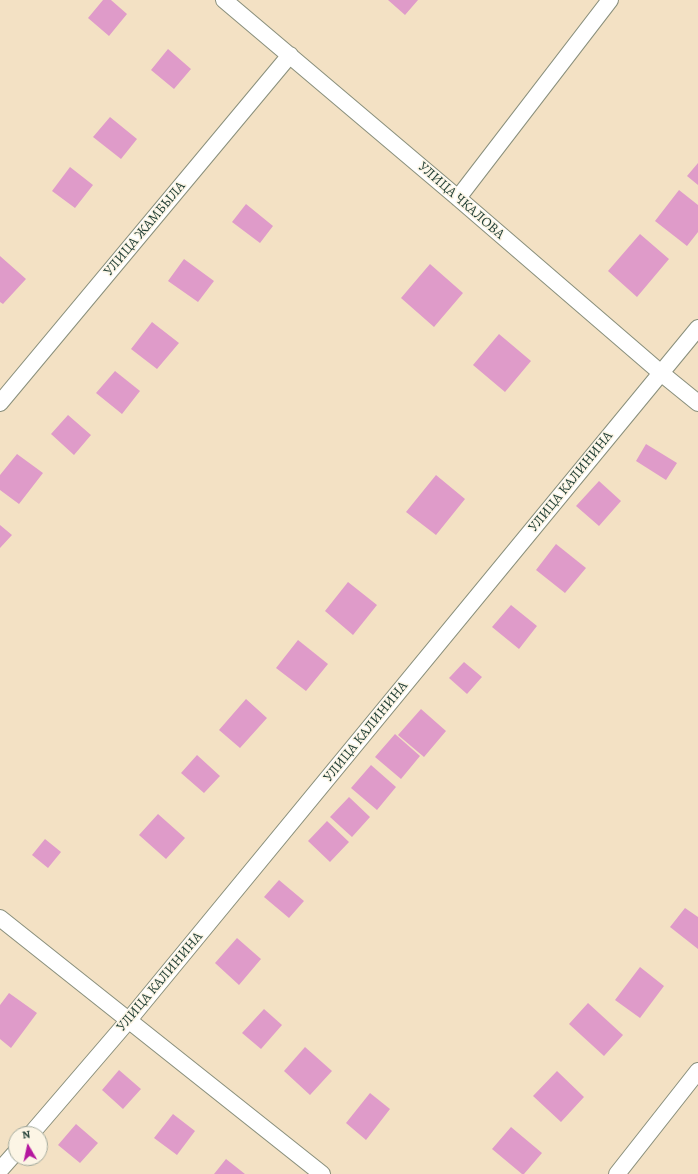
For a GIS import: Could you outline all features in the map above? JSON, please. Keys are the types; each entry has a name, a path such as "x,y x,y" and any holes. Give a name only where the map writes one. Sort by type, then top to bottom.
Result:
{"street":[{"name":"УЛИЦА ЧКАЛОВА","path":"224,0 698,403"},
{"path":"458,198 610,0"},
{"name":"УЛИЦА ЖАМБЫЛА","path":"0,403 290,55"},
{"name":"УЛИЦА КАЛИНИНА","path":"38,1126 128,1021 698,328"},
{"path":"0,918 322,1174"},
{"path":"617,1174 698,1071"},
{"path":"0,1170 8,1161"}],"building":[{"path":"103,0 111,0 127,14 109,36 88,18"},
{"path":"388,0 418,0 405,15"},
{"path":"168,49 191,69 174,89 151,70"},
{"path":"110,117 137,139 121,159 93,137"},
{"path":"698,163 698,185 687,176"},
{"path":"70,167 93,185 75,208 52,191"},
{"path":"679,190 698,205 698,232 687,246 655,221"},
{"path":"246,204 273,226 260,243 232,222"},
{"path":"640,234 669,259 637,297 608,271"},
{"path":"0,256 26,279 3,304 0,302"},
{"path":"184,259 214,281 198,302 168,281"},
{"path":"430,264 463,293 434,327 401,298"},
{"path":"152,322 179,343 157,369 131,349"},
{"path":"499,334 531,361 505,392 473,365"},
{"path":"115,371 140,391 122,414 96,393"},
{"path":"68,415 91,435 74,455 51,434"},
{"path":"646,444 677,463 666,480 636,461"},
{"path":"17,454 43,473 19,504 0,490 0,475"},
{"path":"436,475 465,499 436,535 406,512"},
{"path":"599,481 621,501 599,526 576,506"},
{"path":"0,525 12,535 0,548"},
{"path":"556,544 586,568 565,593 536,570"},
{"path":"348,582 377,605 353,635 325,611"},
{"path":"511,605 537,626 519,649 492,627"},
{"path":"298,640 328,664 306,691 276,668"},
{"path":"464,662 482,677 467,694 449,678"},
{"path":"246,699 267,718 240,748 219,730"},
{"path":"421,709 446,731 424,757 398,735"},
{"path":"395,734 420,756 401,779 375,757"},
{"path":"197,755 220,776 204,793 181,773"},
{"path":"371,765 396,787 377,810 351,788"},
{"path":"349,797 370,817 352,837 330,817"},
{"path":"158,814 185,838 166,859 139,835"},
{"path":"327,821 349,842 330,862 308,841"},
{"path":"45,839 61,852 48,868 32,855"},
{"path":"279,880 304,901 289,918 264,897"},
{"path":"685,908 698,917 698,949 670,927"},
{"path":"237,938 261,959 239,985 215,963"},
{"path":"640,967 664,986 640,1018 615,1000"},
{"path":"9,993 37,1013 11,1048 0,1039 0,1005"},
{"path":"588,1003 623,1035 604,1056 569,1024"},
{"path":"264,1009 282,1025 261,1049 242,1033"},
{"path":"305,1047 332,1071 310,1095 284,1071"},
{"path":"119,1070 141,1089 123,1109 102,1090"},
{"path":"557,1071 584,1097 561,1122 533,1096"},
{"path":"370,1093 390,1109 366,1140 346,1123"},
{"path":"173,1114 195,1131 177,1155 154,1138"},
{"path":"76,1124 98,1143 80,1163 58,1145"},
{"path":"511,1127 542,1153 524,1174 522,1174 492,1149"},
{"path":"226,1159 245,1174 214,1174"}]}
